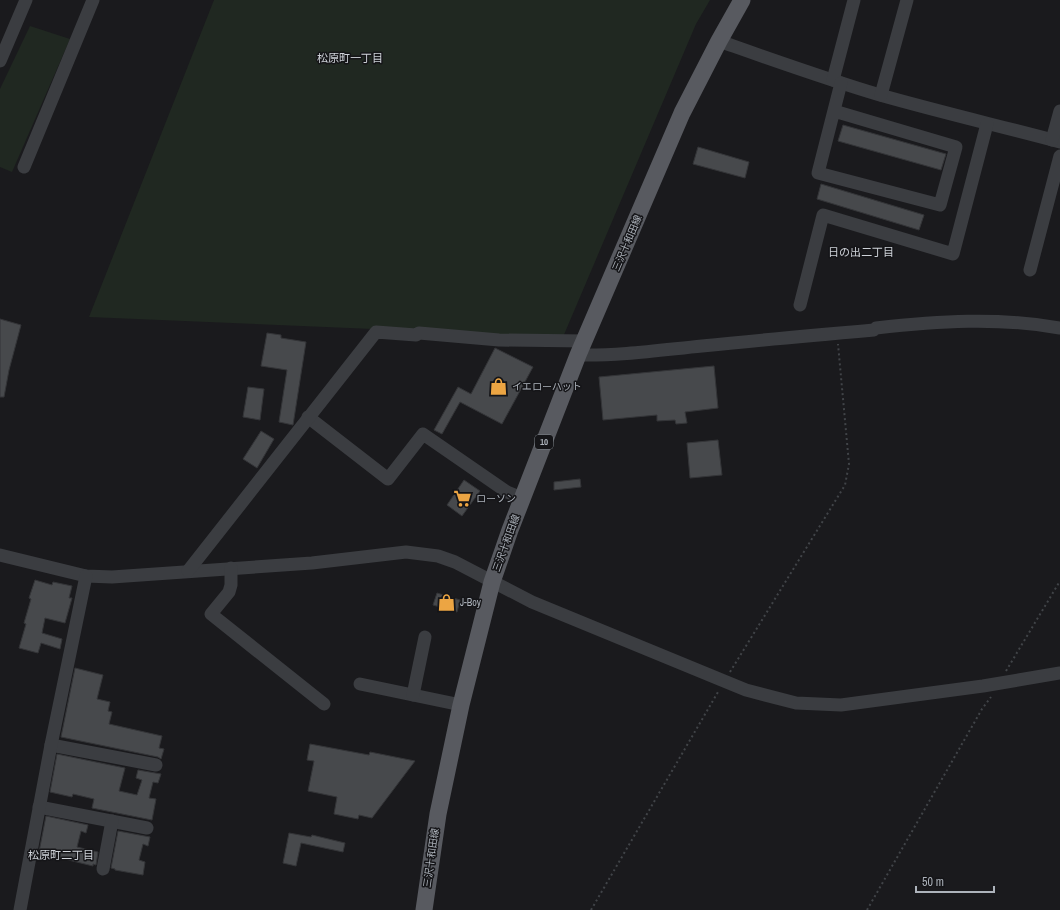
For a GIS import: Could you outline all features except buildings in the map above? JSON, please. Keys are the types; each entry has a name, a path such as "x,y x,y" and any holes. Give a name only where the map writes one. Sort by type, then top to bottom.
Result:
{"main road":[{"name":"三沢十和田線","path":"424,910 438,814 461,705 492,582 510,530 581,348 682,113 742,0"}],"street":[{"path":"24,168 93,0"},
{"path":"834,111 956,147 940,206 818,173 834,111 837,82 854,0"},
{"path":"880,95 907,0"},
{"path":"1,54 23,1"},
{"path":"719,41 837,82 880,95 1056,141 1060,111"},
{"path":"800,305 823,215 953,254 987,124"},
{"path":"1030,270 1060,156"},
{"path":"188,571 376,332 416,335 418,333 581,348 597,356 874,330 876,328 917,324 970,321 1060,328"},
{"path":"308,417 388,479 423,434 507,492 522,498"},
{"path":"0,555 86,576 112,577 312,562 406,552 438,556 455,562 532,602 724,681 746,690 796,703 841,705 1060,673"},
{"path":"231,568 230,592 211,614 324,704"},
{"path":"20,910 51,744 86,576"},
{"path":"413,695 426,637"},
{"path":"360,684 461,705"},
{"path":"51,744 156,765"},
{"path":"39,807 147,828"},
{"path":"102,869 112,821"}],"path":[{"path":"591,910 724,681 845,486 850,464 837,333"},
{"path":"866,910 982,709 1060,581"}],"shaded area":[{"path":"214,0 710,0 696,24 563,337 89,317"},
{"path":"30,26 70,39 12,172 0,167 0,89"}],"place":[{"name":"イエローハット","path":"499,386"},
{"name":"ローソン","path":"463,498"},
{"name":"J-Boy","path":"447,602"}],"district":[{"name":"松原町一丁目","path":"350,58"},
{"name":"日の出二丁目","path":"861,252"},
{"name":"松原町二丁目","path":"61,855"}]}
